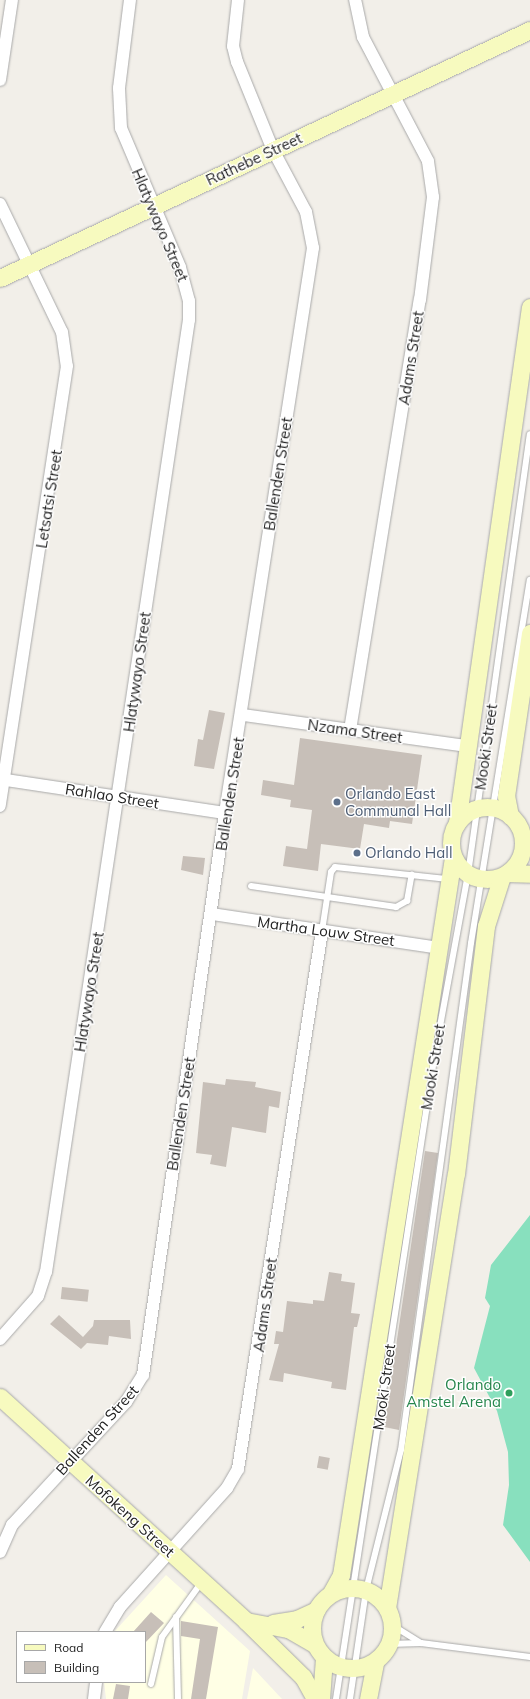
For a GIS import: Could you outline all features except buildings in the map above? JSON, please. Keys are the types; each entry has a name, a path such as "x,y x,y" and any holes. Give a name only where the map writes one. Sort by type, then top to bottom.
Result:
{"main road":[{"name":"Rathebe Street","path":"508,39 530,22"},
{"name":"Rathebe Street","path":"0,278 530,30"},
{"name":"Mooki Street","path":"457,823 530,307"},
{"name":"Mooki Street","path":"510,816 506,796 526,677 530,633"},
{"path":"368,1699 375,1662 389,1644 392,1625 387,1608 456,1174 486,926 505,874 520,857 526,840 510,816 486,808 457,823 453,834 453,857 475,877 505,874 530,874"},
{"name":"Mooki Street","path":"331,1593 342,1568 453,857"},
{"name":"Mofokeng Street","path":"0,1397 246,1621 303,1678 315,1699"},
{"path":"265,1624 297,1619 316,1610 331,1593 360,1589 387,1608"},
{"path":"314,1644 311,1627 316,1610"},
{"path":"246,1621 297,1632 314,1644 324,1658 346,1668 375,1662"},
{"path":"321,1699 324,1658"}],"street":[{"path":"0,80 12,0"},
{"name":"Hlatywayo Street","path":"0,1339 35,1301 46,1272 119,797 188,320 184,280 128,151 118,111 130,0"},
{"name":"Ballenden Street","path":"0,1552 12,1525 126,1402 143,1375 212,914 225,813 243,715 313,248 306,212 273,150 237,62 234,40 238,0"},
{"name":"Adams Street","path":"350,730 432,214 428,161 363,37 355,0"},
{"name":"Letsatsi Street","path":"0,204 62,332 67,366 2,779 0,806"},
{"name":"Nzama Street","path":"243,715 467,746"},
{"name":"Rahlao Street","path":"2,779 225,813"},
{"name":"Martha Louw Street","path":"212,914 439,948"},
{"name":"Adams Street","path":"106,1631 120,1607 227,1488 238,1469 322,931"},
{"path":"94,1699 96,1683"}],"lane":[{"name":"Mooki Street","path":"336,1699 346,1668 360,1589 434,1059 475,877 486,808 530,434"},
{"name":"Mooki Street","path":"350,1699 346,1668 360,1589 400,1450 475,877 486,808 530,580"},
{"path":"322,931 331,872 342,865 450,879"},
{"path":"251,886 327,897 403,905 407,901 412,874"},
{"path":"151,1684 157,1648 176,1617 202,1582"},
{"path":"176,1617 178,1699"},
{"path":"392,1625 421,1643"},
{"path":"389,1644 421,1643 530,1658"}],"shaded area":[{"path":"166,1575 250,1651 242,1699 106,1699 104,1683 146,1683 146,1631 115,1631"},
{"path":"253,1668 282,1699 247,1699"}],"green space":[{"name":"Orlando Amstel Arena","path":"530,1215 530,1562 503,1525 509,1485 508,1452 497,1411 474,1368 490,1306 485,1298 491,1265"}],"place":[{"name":"Orlando East Communal Hall","path":"337,802"},
{"name":"Orlando Hall","path":"357,853"},
{"name":"Orlando Amstel Arena","path":"509,1393"}]}
